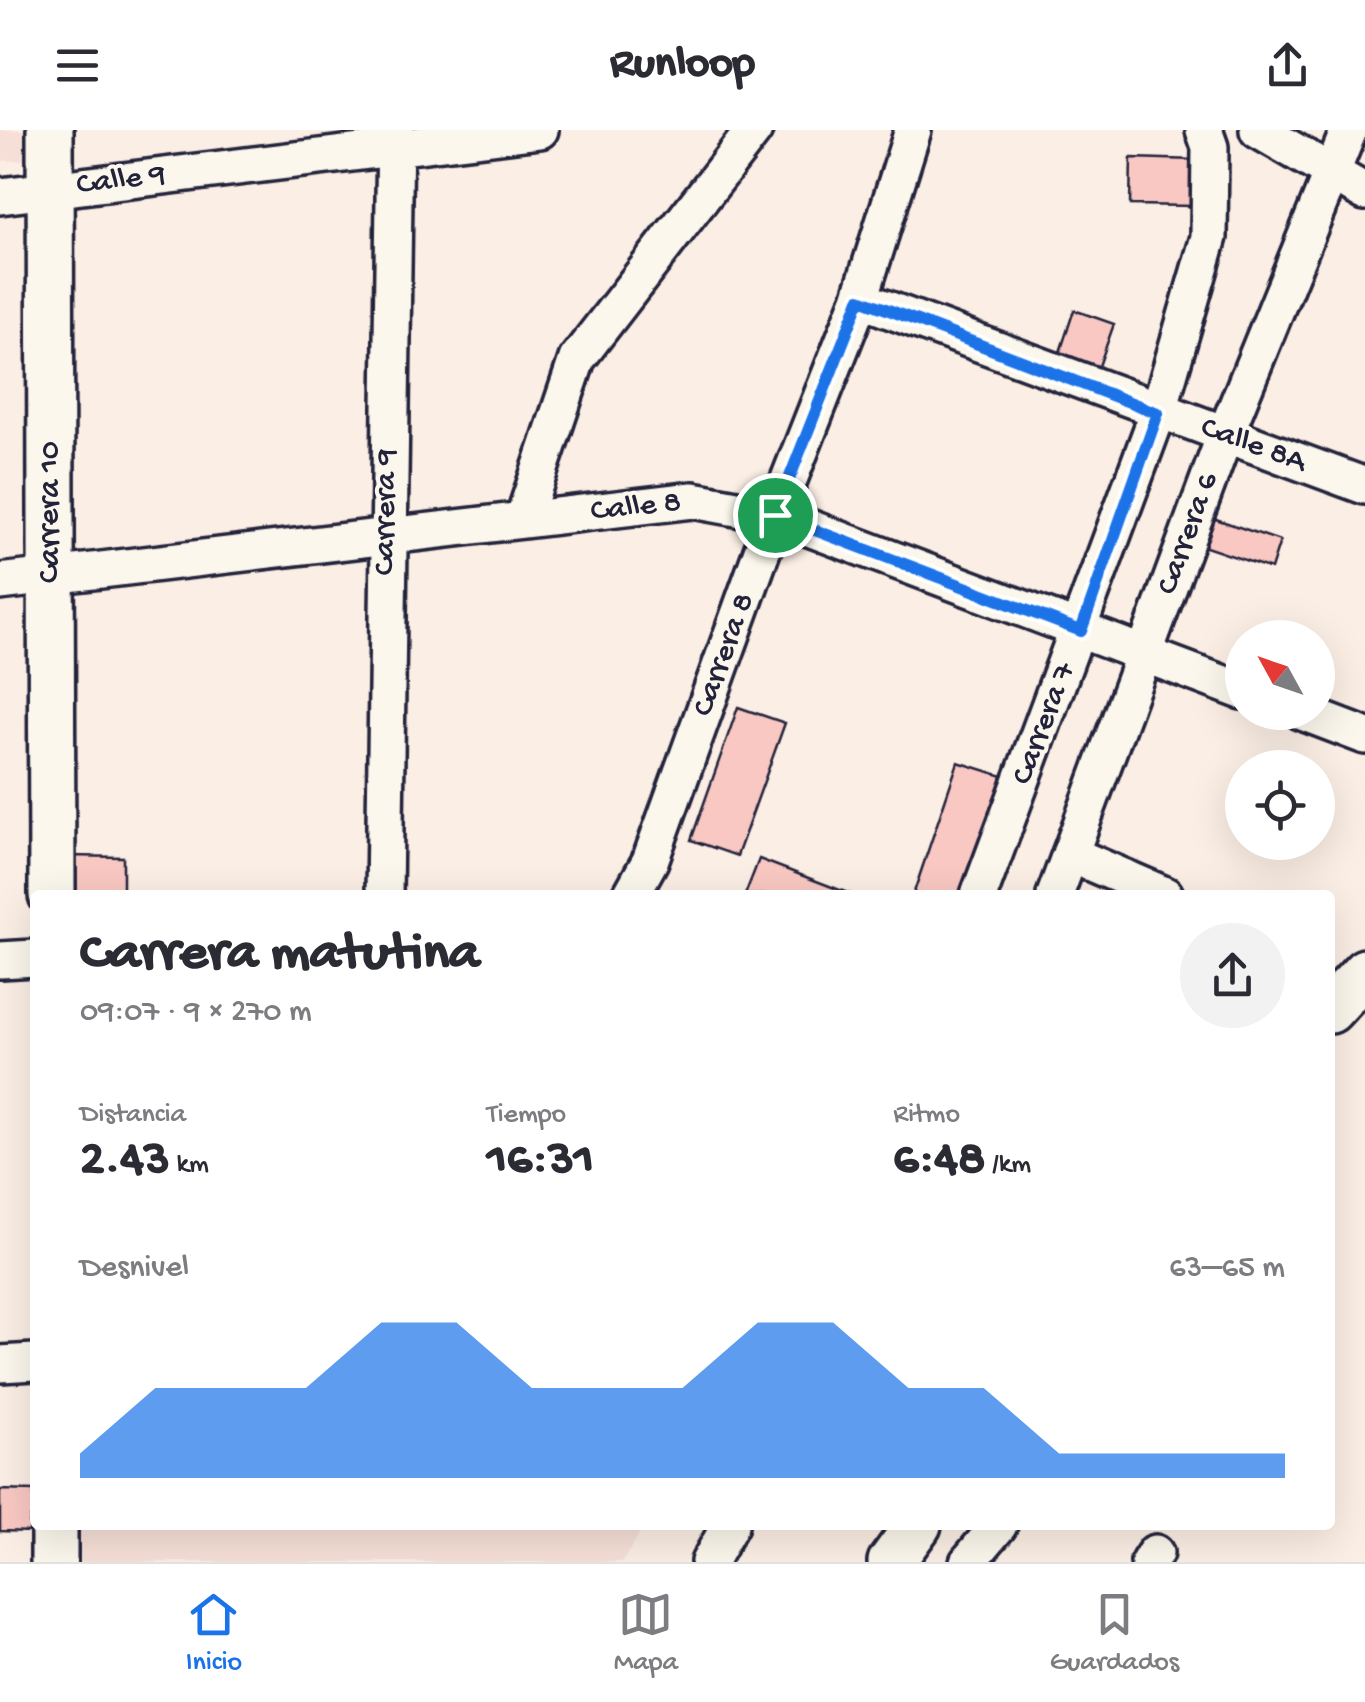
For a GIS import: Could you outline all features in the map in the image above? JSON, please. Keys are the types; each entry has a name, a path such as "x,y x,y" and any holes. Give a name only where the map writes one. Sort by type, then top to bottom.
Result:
{"main road":[{"name":"Carrera 10","path":"50,130 52,890"},
{"path":"54,1530 54,1562"},
{"path":"891,1562 914,1530"}],"street":[{"name":"Calle 9","path":"0,196 394,138 540,130"},
{"path":"523,520 577,359 754,130"},
{"name":"Carrera 8","path":"635,890 650,861 775,515 860,299 914,130"},
{"name":"Carrera 6","path":"1057,890 1225,435 1349,130"},
{"path":"1274,134 1329,174 1365,192"},
{"name":"Carrera 7","path":"981,890 1081,631 1158,413 1208,237 1213,136"},
{"name":"Carrera 9","path":"384,890 394,138"},
{"name":"Calle 8A","path":"860,299 1158,413 1365,486"},
{"name":"Calle 8","path":"0,582 692,500 775,515 1225,684"},
{"path":"1335,725 1365,736"},
{"path":"1070,854 1153,890"},
{"path":"0,960 30,958"},
{"path":"0,1364 30,1362"},
{"path":"709,1562 727,1530"},
{"path":"968,1562 995,1530"}],"shaded area":[{"path":"0,130 49,130 52,159 0,161"},
{"path":"80,1530 642,1530 622,1562 81,1562"}],"building":[{"path":"1131,158 1196,160 1194,206 1130,205"},
{"path":"1074,310 1114,324 1098,369 1059,355"},
{"path":"1210,517 1280,541 1271,569 1200,545"},
{"path":"738,707 785,723 737,856 691,840"},
{"path":"958,762 1006,777 968,890 915,890"},
{"path":"69,856 123,857 123,890 68,890"},
{"path":"759,859 840,890 747,890"},
{"path":"0,1490 30,1491 33,1532 0,1531"}],"route":[{"path":"860,299 1158,413 1081,631 775,515 860,299"}]}
